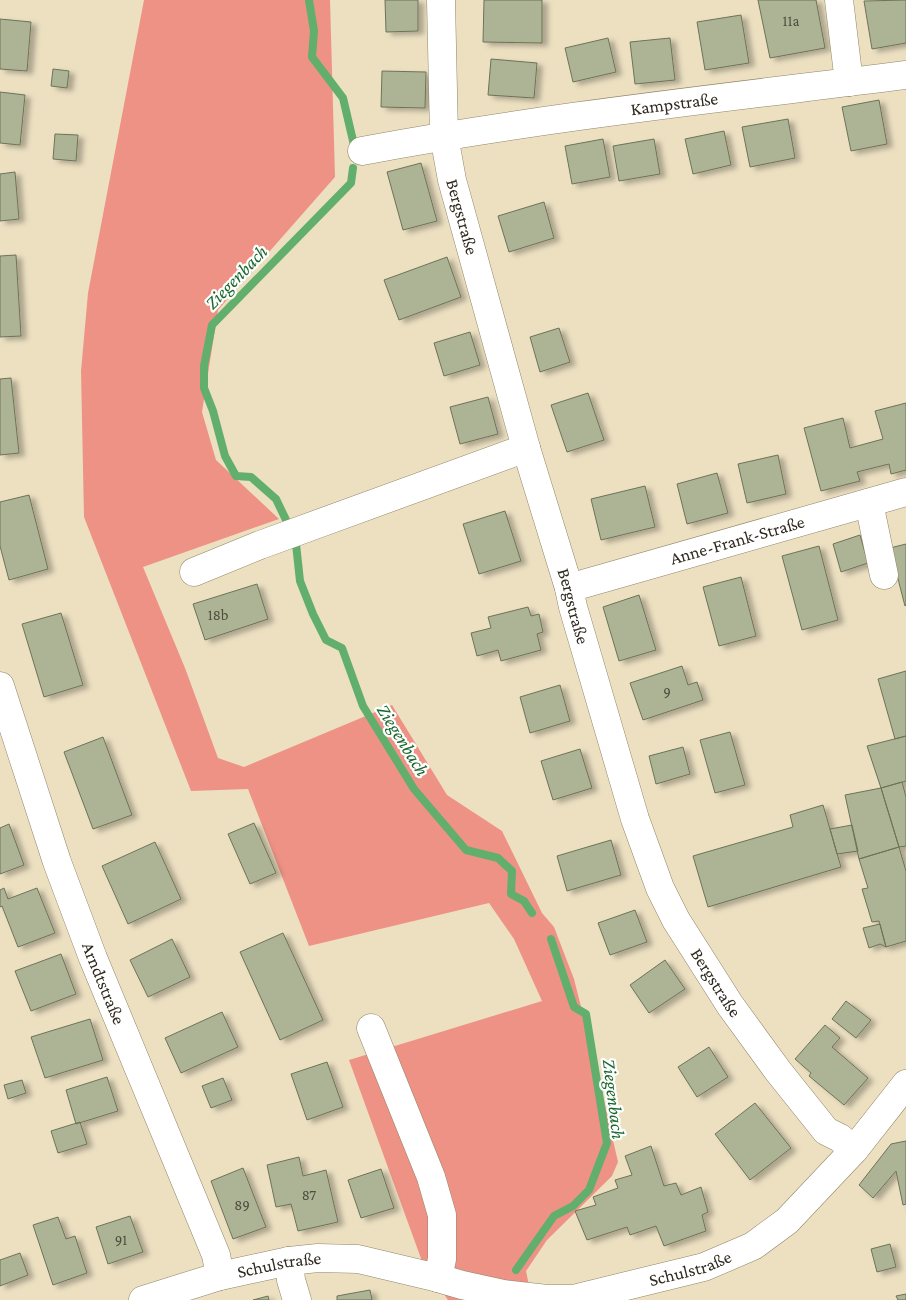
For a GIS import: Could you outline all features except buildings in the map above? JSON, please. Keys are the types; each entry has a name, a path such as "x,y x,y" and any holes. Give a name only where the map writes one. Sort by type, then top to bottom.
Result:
{"street":[{"name":"Bergstraße","path":"441,0 444,136 452,180 526,448 569,588 635,818 660,888 676,920 730,1005 778,1071 826,1131 840,1138 854,1150"},
{"path":"839,0 849,82"},
{"name":"Kampstraße","path":"362,151 544,121 906,74"},
{"path":"194,572 260,545 526,448"},
{"name":"Anne-Frank-Straße","path":"569,588 906,492"},
{"path":"869,503 884,575"},
{"name":"Arndtstraße","path":"0,686 57,862 93,958 216,1255 220,1276"},
{"path":"371,1028 431,1177 442,1215 442,1259 438,1278"},
{"name":"Schulstraße","path":"143,1300 220,1276 289,1261 318,1258 358,1259 503,1294 573,1300 704,1267 753,1246 787,1221 854,1150 906,1084"},
{"path":"289,1261 291,1280 298,1300"}],"shaded area":[{"path":"144,0 330,0 335,177 218,310 202,412 216,460 279,519 143,567 185,668 218,758 244,767 392,705 447,795 502,831 542,913 554,927 574,979 618,1162 612,1176 547,1240 526,1271 532,1300 448,1300 423,1264 349,1060 542,1001 514,939 489,903 309,946 248,789 191,791 84,517 81,371 88,293"}],"waterway":[{"path":"309,0 314,31 312,57 343,98 354,145"},
{"name":"Ziegenbach","path":"287,522 276,499 251,477 236,476 225,456 213,411 204,388 204,366 212,325 351,183 353,168"},
{"name":"Ziegenbach","path":"296,544 300,581 313,614 326,640 342,648 363,706 414,789 466,850 498,858 512,871 511,894 524,901 532,913"},
{"name":"Ziegenbach","path":"516,1270 554,1216 573,1206 589,1190 607,1143 586,1014 574,1007 551,939"}]}
